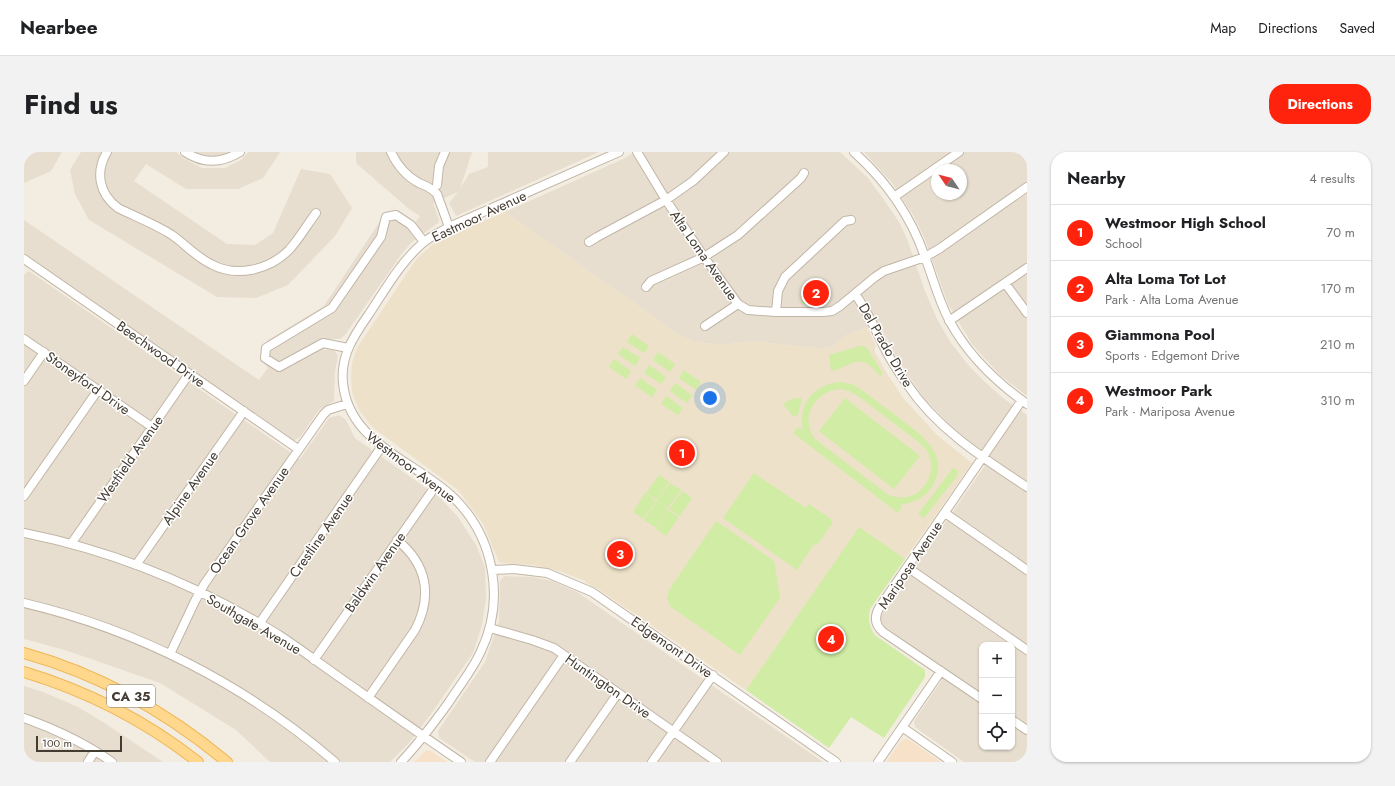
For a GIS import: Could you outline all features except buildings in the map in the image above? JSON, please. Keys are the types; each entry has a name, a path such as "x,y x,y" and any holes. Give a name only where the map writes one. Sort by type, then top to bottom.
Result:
{"main road":[{"name":"CA 35","path":"24,653 67,667 126,693 181,726 227,762"},
{"name":"CA 35","path":"24,672 75,690 110,706 154,732 198,762"}],"street":[{"path":"107,152 101,164 100,178 104,193 112,204 161,228 202,259 218,267 245,271 254,270 271,263 292,246 316,213"},
{"path":"185,152 198,159 216,161 232,157 240,152"},
{"path":"391,152 397,163 406,174 416,182 435,188"},
{"path":"445,152 439,166 435,188 449,227"},
{"name":"Eastmoor Avenue","path":"347,404 342,377 348,348 356,332 400,268 424,242 449,227 619,152"},
{"name":"Alta Loma Avenue","path":"637,152 666,200 704,257 738,304 748,310 776,312 832,311 884,271 925,257 939,249 1027,187"},
{"path":"589,242 666,200 693,181 724,152"},
{"path":"854,152 876,173 913,226 935,288 950,321 960,337 981,365 1007,389 1025,402"},
{"path":"894,197 950,155 959,152"},
{"path":"646,287 651,281 704,257 738,235 801,178 804,173"},
{"path":"348,348 323,343 279,367 265,358 266,348 332,308 381,237 386,218 396,215 411,225 424,242"},
{"path":"776,312 778,291 785,277 845,222 851,220"},
{"name":"Beechwood Drive","path":"25,262 298,449"},
{"path":"950,321 1027,268"},
{"path":"1005,283 1027,313"},
{"name":"Del Prado Drive","path":"855,294 868,313 884,347 908,386 941,425 983,458 1027,488"},
{"path":"705,326 738,304"},
{"name":"Stoneyford Drive","path":"24,338 152,427"},
{"path":"24,381 44,352"},
{"name":"Westfield Avenue","path":"71,544 190,374"},
{"path":"24,496 98,390"},
{"name":"Mariposa Avenue","path":"979,697 883,632 876,622 876,614 983,458 1025,402"},
{"name":"Westmoor Avenue","path":"347,404 361,428 373,440 437,484 456,500 473,521 484,544 492,570 494,600 490,628 486,640 476,661 424,737 401,762"},
{"name":"Ocean Grove Avenue","path":"170,654 200,592 298,449 325,412 347,404"},
{"name":"Alpine Avenue","path":"136,566 244,411"},
{"name":"Crestline Avenue","path":"259,624 382,446"},
{"name":"Baldwin Avenue","path":"314,660 437,484"},
{"path":"945,513 1027,570"},
{"name":"Southgate Avenue","path":"24,533 71,544 136,566 200,592 259,624 296,647 460,762"},
{"path":"368,698 415,630 421,618 424,606 426,593 421,571 411,552 397,540"},
{"path":"908,568 1027,650"},
{"name":"Edgemont Drive","path":"492,570 514,569 547,574 592,592 836,762"},
{"path":"24,603 102,626 170,654 215,677 293,728 335,762"},
{"name":"Huntington Drive","path":"490,628 543,643 554,648 717,762"},
{"path":"490,762 564,655"},
{"path":"878,762 941,671"},
{"path":"652,762 713,675"},
{"path":"570,762 618,693"},
{"path":"24,718 60,732 112,762"},
{"path":"1015,722 1027,730"},
{"path":"902,727 952,762"},
{"path":"88,762 95,751"}],"shaded area":[{"path":"24,152 62,152 51,171 24,183"},
{"path":"81,152 176,152 185,159 202,168 225,168 241,160 249,152 280,152 263,178 238,189 186,189 146,164 134,181 227,244 255,245 273,233 301,169 330,174 352,208 335,236 288,285 256,298 217,297 89,220 75,194 70,170"},
{"path":"194,152 229,152 213,158"},
{"path":"356,152 472,152 460,189 469,174 488,167 488,152 599,152 456,216 449,203 458,192 433,203 439,220 438,223 411,243 403,252 345,335 340,339 327,339 324,350 333,349 338,356 335,371 334,401 319,410 300,437 293,441 24,255 24,220 259,380 268,368 260,358 263,348 268,340 324,306 384,215 414,224 420,216 409,209 356,163"},
{"path":"635,152 840,152 867,177 899,222 907,239 925,291 937,319 951,343 969,366 986,383 1003,398 1027,415 1027,762 964,762 915,727 914,721 948,671 884,626 881,621 881,617 991,457 948,423 923,397 896,357 880,325 867,327 847,335 829,348 823,349 752,341 724,345 695,342 681,336 505,212 623,159"},
{"path":"864,152 1027,152 1027,396 1000,375 972,344 948,304 924,237 913,215 892,183"},
{"path":"505,212 681,336 695,342 724,345 752,341 823,349 829,348 847,335 867,327 876,346 874,350 886,372 904,399 937,435 972,463 905,559 859,528 746,690 585,581 562,572 534,565 499,562 483,524 458,490 372,427 359,410 352,392 351,377 352,363 357,348 415,261 433,244 444,238"},
{"path":"28,271 300,459 329,418 339,415 346,420 355,438 440,498 458,517 476,545 485,567 486,599 482,625 473,653 409,743 390,762 270,762 236,730 160,683 65,650 24,639 24,275"},
{"path":"504,576 532,577 552,581 577,592 823,762 475,762 439,738 438,731 485,662 499,621 500,581"},
{"path":"24,686 43,692 78,707 163,762 24,762"},
{"path":"908,739 941,762 886,762 902,740"},
{"path":"428,750 431,751 447,762 414,762"}],"green space":[{"path":"817,287 828,299 827,304 802,304 801,300"},
{"path":"632,334 649,346 644,353 627,342"},
{"path":"864,346 868,349 883,374 880,376 865,362 855,362 831,371 829,355"},
{"path":"623,347 640,358 635,366 618,354"},
{"path":"658,352 675,364 670,372 653,360"},
{"path":"614,359 631,371 626,379 609,367"},
{"path":"649,365 666,377 661,384 644,373"},
{"path":"684,370 701,382 696,390 679,378"},
{"path":"640,378 657,390 652,397 635,386"},
{"path":"840,382 852,384 862,390 916,431 931,446 936,454 938,463 937,474 930,490 923,497 910,503 900,505 902,507 898,513 793,433 798,427 803,430 803,412 805,404 810,397 816,391 831,384","holes":["840,389 849,391 858,396 913,438 927,451 931,462 929,478 926,484 918,492 903,498 887,494 815,439 810,431 809,423 809,414 812,407 817,400 831,391"]},
{"path":"675,383 692,395 687,403 670,391"},
{"path":"666,396 683,408 678,415 661,404"},
{"path":"845,398 920,456 894,489 819,431"},
{"path":"792,399 802,399 798,415 793,416 783,404"},
{"path":"953,468 957,470 957,476 924,518 918,514"},
{"path":"754,473 806,508 809,504 831,519 832,524 817,545 814,544 797,570 723,518"},
{"path":"659,475 669,482 657,500 646,493"},
{"path":"670,483 681,490 668,508 657,501"},
{"path":"682,491 692,498 680,516 669,509"},
{"path":"645,493 656,501 643,519 633,512"},
{"path":"657,501 668,509 655,527 644,520"},
{"path":"668,510 679,517 666,536 655,528"},
{"path":"716,521 774,561 780,598 740,655 671,607 667,599 669,590"},
{"path":"859,527 905,559 870,609 870,627 876,636 925,670 925,677 884,738 851,717 829,748 746,690"}],"place":[{"name":"Alta Loma Tot Lot","path":"816,293"},
{"name":"Westmoor High School","path":"682,453"},
{"name":"Giammona Pool","path":"620,554"},
{"name":"Westmoor Park","path":"831,639"}]}
